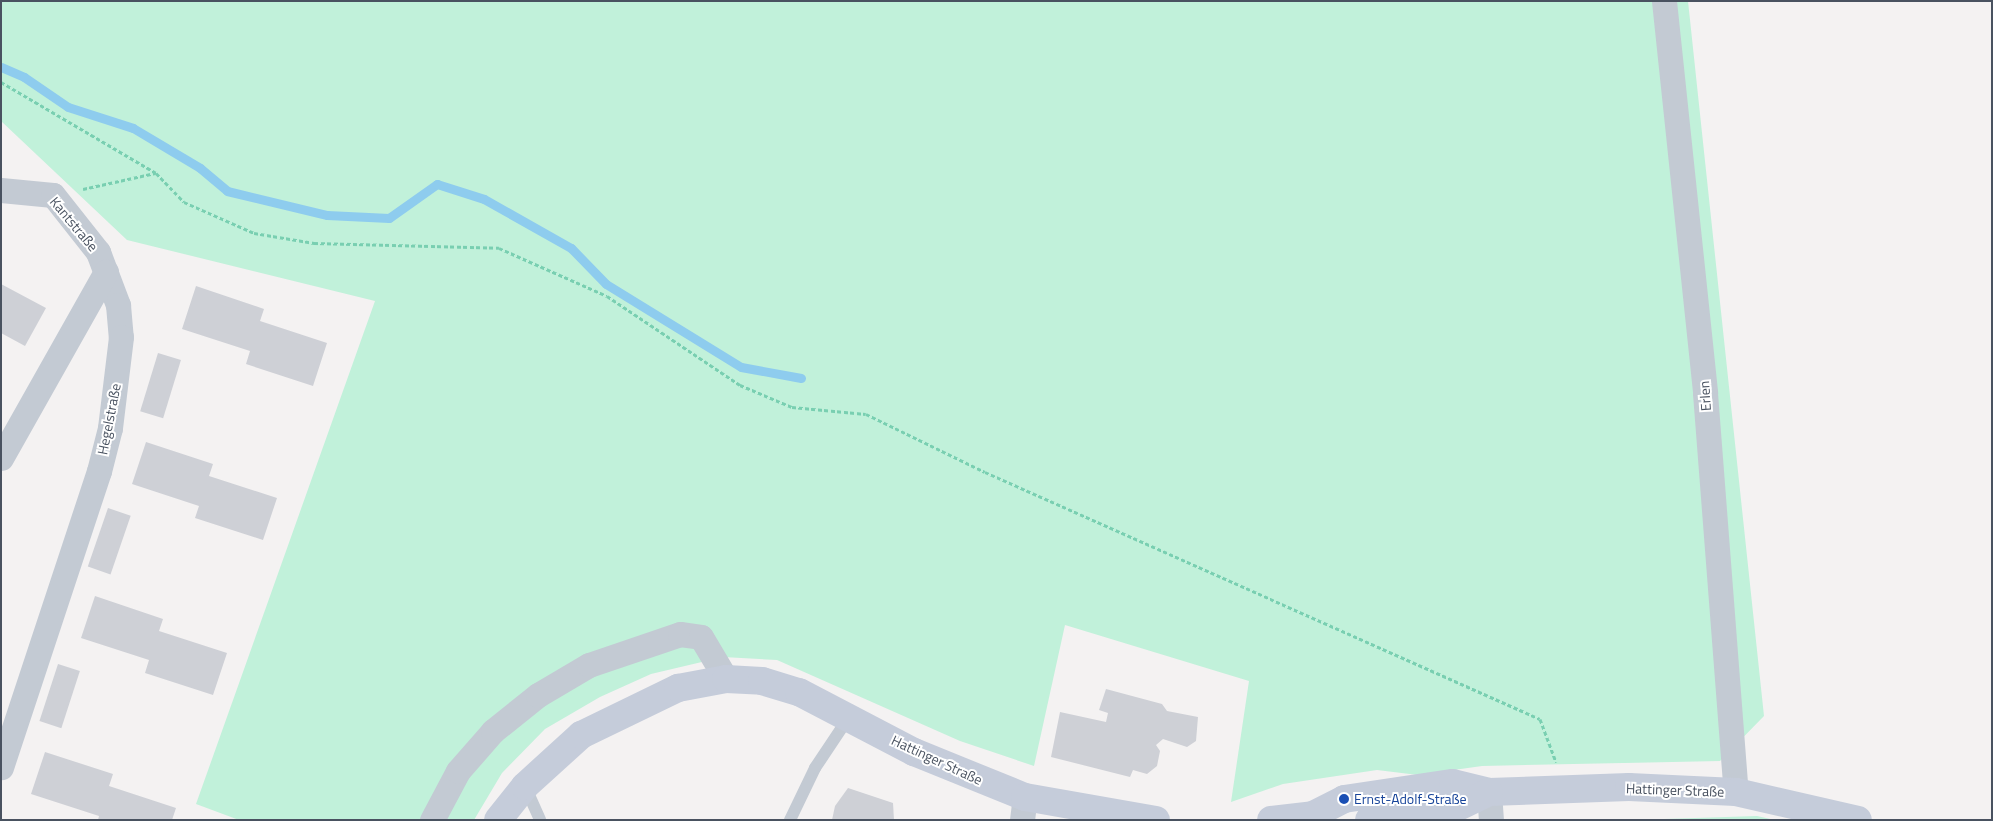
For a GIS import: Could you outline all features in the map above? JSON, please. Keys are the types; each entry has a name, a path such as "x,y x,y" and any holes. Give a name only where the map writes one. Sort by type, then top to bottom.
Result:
{"main road":[{"name":"Hattinger Straße","path":"498,820 525,786 581,735 623,712 678,688 726,679 762,681 799,692 1024,808 1156,820"},
{"name":"Hattinger Straße","path":"1271,820 1322,817 1344,799 1453,782 1489,792 1566,789 1736,792 1858,820"},
{"name":"Hattinger Straße","path":"1369,820 1452,810 1489,792"}],"street":[{"name":"Erlen","path":"1664,1 1705,393 1736,792"},
{"name":"Kantstraße","path":"1,190 53,195 98,252 106,272"},
{"path":"1,458 106,272"},
{"name":"Hegelstraße","path":"1,767 110,428 121,337 118,305 106,272"},
{"path":"432,820 458,771 493,730 538,695 589,665 680,634 701,637 726,679"},
{"path":"1489,792 1491,820"}],"lane":[{"path":"790,820 815,768 849,717"},
{"path":"525,786 540,820"}],"path":[{"path":"1,82 156,173 184,202 254,233 314,243 499,248 607,296 740,385 792,407 866,414 986,472 1540,718 1566,789"},
{"path":"53,195 156,173"}],"green space":[{"path":"1,1 1688,1 1764,716 1720,761 1482,766 1418,775 1377,770 1283,784 1231,802 1249,681 1065,625 1034,766 960,741 777,660 723,657 651,674 600,697 545,729 502,773 474,820 239,820 196,804 375,301 127,240 1,121"},
{"path":"1757,816 1775,820 1633,820"}],"building":[{"path":"1,284 46,308 25,346 1,333"},
{"path":"196,286 264,309 260,321 327,343 313,386 246,364 250,351 182,329"},
{"path":"158,353 181,360 163,418 140,411"},
{"path":"146,442 213,464 209,476 277,498 263,540 195,518 199,506 132,484"},
{"path":"108,508 131,516 111,574 88,567"},
{"path":"95,596 163,619 159,631 227,653 213,695 145,673 149,660 81,638"},
{"path":"58,664 80,671 61,728 39,721"},
{"path":"1106,689 1162,704 1167,711 1198,717 1196,741 1187,747 1163,739 1156,745 1160,751 1157,766 1147,774 1133,770 1130,777 1051,757 1060,712 1106,722 1108,713 1099,710"},
{"path":"45,752 113,774 109,786 176,808 172,820 98,820 99,816 31,794"},
{"path":"848,788 893,803 894,820 832,820 835,806"}],"waterway":[{"path":"1,67 24,77 68,107 133,128 200,168 227,191 327,215 389,218 437,184 484,199 571,248 606,284 741,367 801,378"}],"place":[{"name":"Ernst-Adolf-Straße","path":"1344,799"}]}
